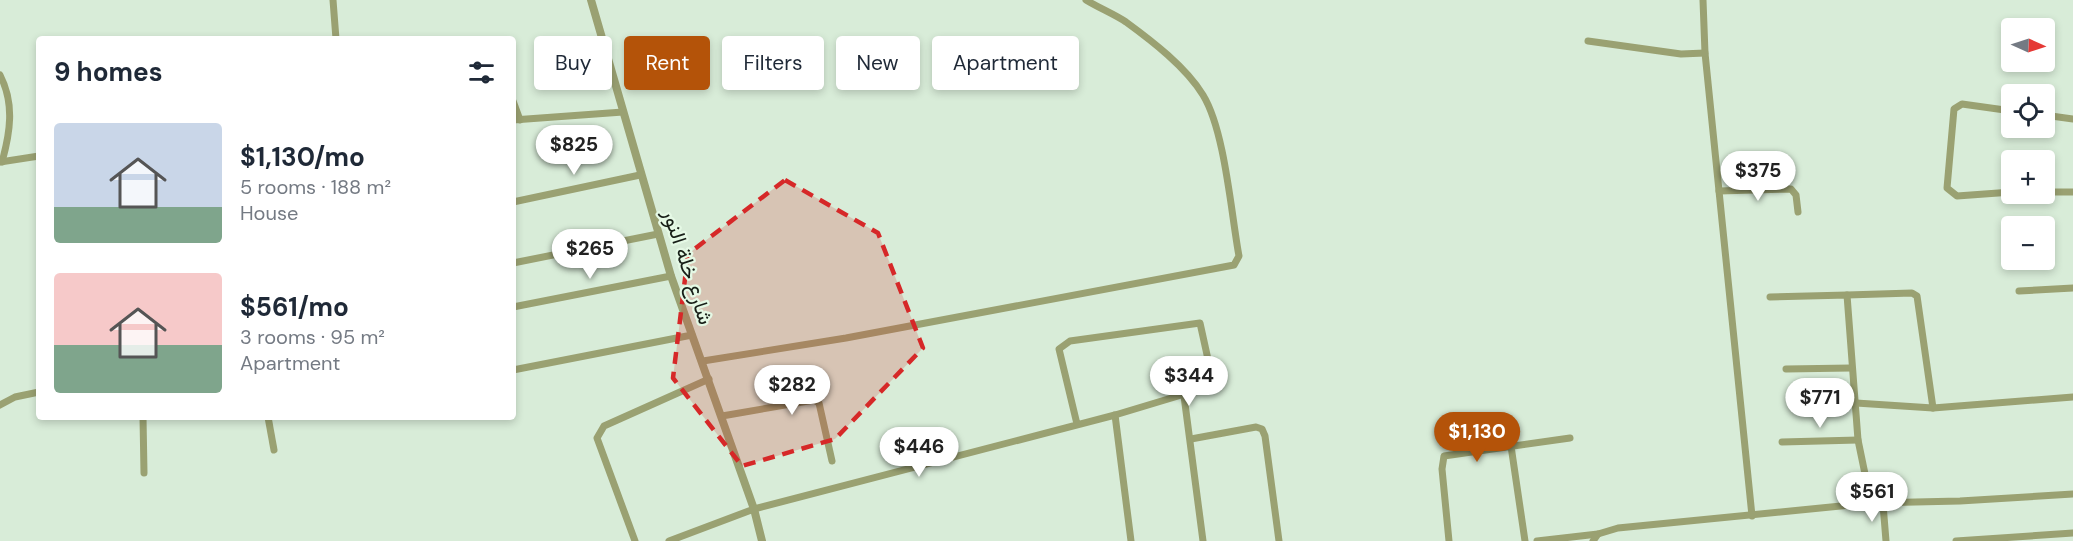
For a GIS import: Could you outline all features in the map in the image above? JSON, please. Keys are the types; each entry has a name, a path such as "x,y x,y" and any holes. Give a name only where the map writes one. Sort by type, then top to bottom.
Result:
{"street":[{"path":"333,0 336,36"},
{"name":"شارع خلة النور","path":"591,0 671,276 754,509 762,541"},
{"path":"703,361 846,338 1234,265 1239,256 1217,128 1203,95 1182,70 1150,42 1125,22 1086,0"},
{"path":"1703,0 1705,53 1752,516"},
{"path":"1588,41 1681,54 1705,53"},
{"path":"0,75 6,90 11,117 10,130 1,162 36,156"},
{"path":"2001,109 1962,104 1954,109 1947,188 1957,196 2001,193"},
{"path":"516,120 622,112"},
{"path":"2055,117 2073,119"},
{"path":"516,201 640,175"},
{"path":"1719,191 1791,189 1796,195 1798,212"},
{"path":"2055,192 2073,192"},
{"path":"516,262 658,234"},
{"path":"516,306 671,276"},
{"path":"2019,291 2073,288"},
{"path":"1770,297 1911,293 1917,296 1933,408"},
{"path":"1847,295 1858,440 1870,503"},
{"path":"669,541 754,509 1114,415 1208,387 1213,382 1200,322 1070,341 1059,349 1077,424"},
{"path":"516,369 692,334"},
{"path":"1786,369 1851,368"},
{"path":"635,541 597,438 600,431 604,426 709,379"},
{"path":"0,405 15,397 36,393"},
{"path":"1184,396 1203,541"},
{"path":"1856,403 1933,408 2073,397"},
{"path":"722,416 814,400 819,403 832,461"},
{"path":"1114,415 1131,541"},
{"path":"143,420 144,473"},
{"path":"269,420 274,450"},
{"path":"1191,439 1256,428 1262,429 1265,436 1279,541"},
{"path":"1449,541 1442,469 1444,456 1570,438"},
{"path":"1782,442 1858,440"},
{"path":"1511,446 1525,541"},
{"path":"1537,541 1598,534 1618,528 1870,503 2073,494"},
{"path":"1883,504 1886,541"},
{"path":"1956,541 2073,533"},
{"path":"1593,541 1598,534"}],"highlighted area":[{"path":"785,180 878,233 923,348 835,439 742,466 673,378 688,254"}]}
